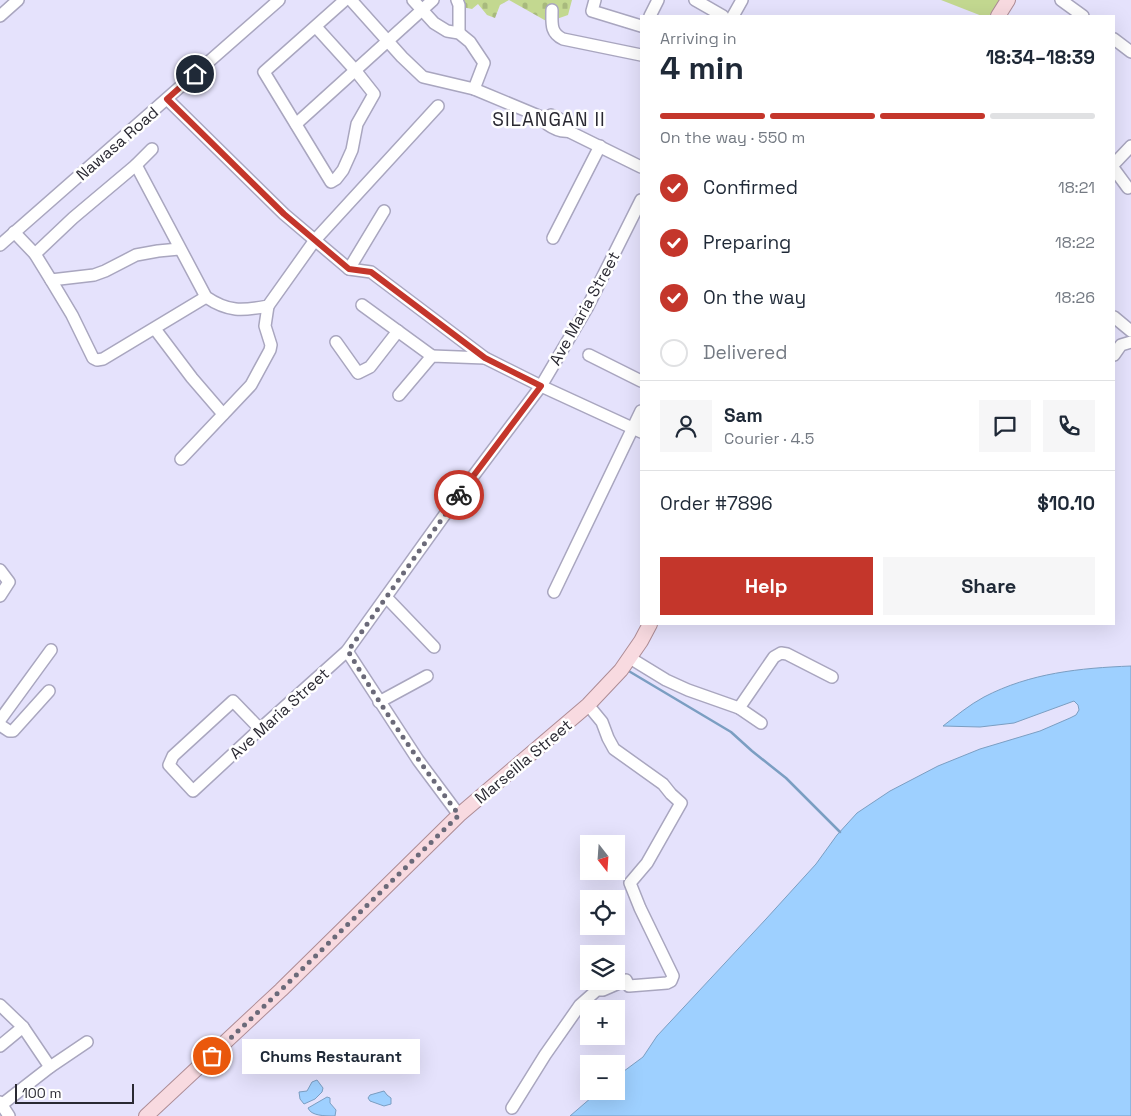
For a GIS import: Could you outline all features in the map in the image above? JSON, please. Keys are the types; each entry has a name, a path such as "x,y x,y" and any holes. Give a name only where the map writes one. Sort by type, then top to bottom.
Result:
{"main road":[{"path":"999,15 1008,0"},
{"name":"Marseilla Street","path":"146,1116 274,997 459,815 588,705 611,682 630,658 649,625"}],"street":[{"path":"0,16 18,0"},
{"name":"Nawasa Road","path":"0,245 279,0"},
{"path":"316,27 374,94 357,124 352,150 336,179 331,182 264,72 345,0"},
{"path":"351,0 402,57 423,77 474,89 546,119 547,124 555,129 562,132 568,131 640,166"},
{"path":"413,0 434,22 447,31 459,33 470,42 484,63 474,89"},
{"path":"296,124 433,0"},
{"path":"456,0 459,5 459,33"},
{"path":"595,0 592,11 640,26"},
{"path":"650,15 658,0"},
{"path":"695,0 721,15"},
{"path":"734,15 742,0"},
{"path":"1061,0 1082,15"},
{"path":"552,10 551,27 557,36 563,39 640,55"},
{"path":"1115,40 1131,52"},
{"path":"167,99 284,214 349,269 371,272 485,358 637,430"},
{"path":"181,459 250,385 270,350 271,345 265,326 268,306 315,240 438,106"},
{"path":"553,238 600,146"},
{"path":"1115,163 1131,146"},
{"path":"35,254 152,149"},
{"path":"136,165 179,250 206,297 218,305 243,311 268,306"},
{"path":"1115,170 1128,188"},
{"name":"Ave Maria Street","path":"260,729 233,701 173,756 169,765 193,792 260,729 348,651 456,499 541,386 587,308 640,202"},
{"path":"349,269 384,211"},
{"path":"14,232 35,254 95,359 103,360 206,297"},
{"path":"51,280 94,275 136,255 179,250"},
{"path":"362,305 432,356 485,358"},
{"path":"1115,317 1131,331"},
{"path":"155,329 192,378 223,414"},
{"path":"336,342 358,373 370,367 398,331"},
{"path":"1115,354 1121,345 1131,342"},
{"path":"589,355 640,380"},
{"path":"399,395 432,356"},
{"path":"554,592 637,430 640,416"},
{"path":"0,570 9,582 0,596"},
{"path":"386,597 434,647"},
{"path":"0,720 51,650"},
{"path":"348,651 418,760 459,815"},
{"path":"739,708 774,657 781,653 787,654 832,677"},
{"path":"630,658 666,680 739,708 761,723"},
{"path":"379,702 427,676"},
{"path":"0,725 9,731 13,731 49,691"},
{"path":"512,1108 545,1055 580,1005 597,990 603,990 626,980 629,986 667,983 674,976 630,884 647,862 681,803 662,784 614,749 602,722 588,705"},
{"path":"0,1005 24,1027 50,1067"},
{"path":"0,1046 24,1027"},
{"path":"9,1116 1,1104 87,1042"}],"green space":[{"path":"459,0 509,0 500,5 495,18 487,15 478,4 472,9 462,7"},
{"path":"509,0 572,0 568,15 548,22"},
{"path":"941,0 1000,0 990,15 979,15"}],"water":[{"path":"1131,666 1131,1116 570,1116 589,1100 625,1100 625,1070 643,1057 657,1036 816,864 837,835 857,813 890,791 938,766 980,749 1040,731 1076,715 1079,710 1078,705 1074,701 1014,723 980,727 943,726 978,700 1019,682 1056,673 1093,668"},
{"path":"317,1080 323,1088 322,1092 315,1099 304,1104 300,1099 299,1092 307,1091 312,1082"},
{"path":"384,1091 391,1098 391,1104 384,1106 370,1101 368,1098 370,1095"},
{"path":"327,1097 330,1098 330,1103 336,1110 335,1116 319,1115 310,1111 308,1108"}],"waterway":[{"path":"627,670 731,732 786,778 840,832"}],"way so far":[{"path":"212,1056 459,815 418,760 348,651 459,495"}],"place":[{"name":"Chums Restaurant","path":"212,1056"}],"district":[{"name":"SILANGAN II","path":"549,119"}],"route":[{"path":"195,74 167,99 284,214 349,269 371,272 485,358 541,386 459,495"}]}
